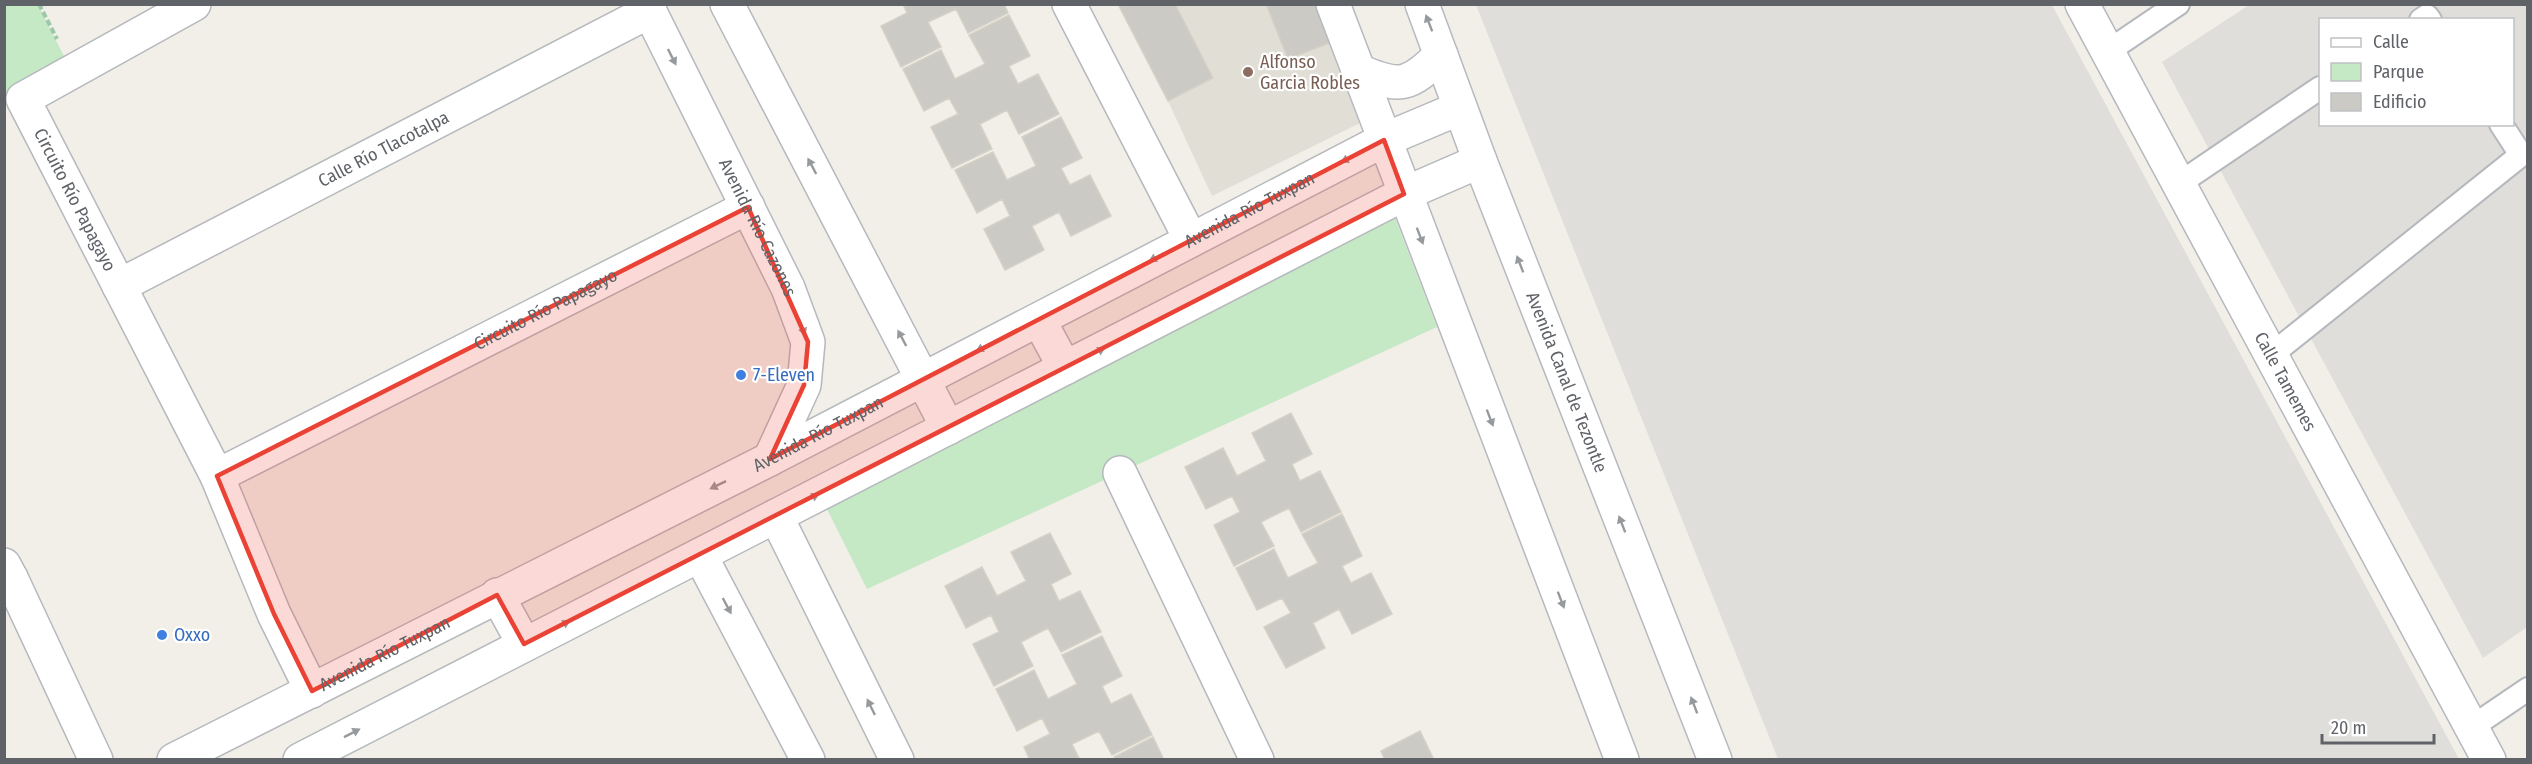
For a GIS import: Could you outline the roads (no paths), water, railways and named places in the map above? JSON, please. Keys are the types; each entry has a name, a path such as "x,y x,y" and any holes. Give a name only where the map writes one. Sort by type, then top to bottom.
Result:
{"street":[{"name":"Circuito Río Papagayo","path":"194,4 22,99 217,476 274,614 312,691"},
{"path":"727,4 948,428"},
{"path":"1069,4 1191,240"},
{"path":"1333,4 1622,759"},
{"name":"Avenida Canal de Tezontle","path":"1422,4 1480,160 1715,759"},
{"name":"Calle Tamemes","path":"2082,4 2177,185 2489,759"},
{"name":"Calle Río Tlacotalpa","path":"119,286 648,8"},
{"name":"Avenida Río Cazones","path":"648,8 788,288 808,342 804,385 770,459"},
{"path":"1359,71 1386,83 1403,83 1423,72 1441,55"},
{"name":"Avenida Río Tuxpan","path":"174,759 770,459 1384,140 1460,108"},
{"path":"300,759 1404,194 1480,160"},
{"name":"Circuito Río Papagayo","path":"217,476 748,207"},
{"path":"1039,320 1065,368"},
{"path":"1120,473 1257,759"},
{"path":"776,516 897,759"},
{"path":"700,555 802,758"},
{"path":"7,575 96,759"},
{"path":"497,595 524,644"}],"lane":[{"path":"2107,52 2178,4"},
{"path":"2177,185 2319,89"},
{"path":"2271,355 2521,155 2502,126"},
{"path":"2472,727 2528,689"}],"place":[{"name":"Alfonso Garcia Robles","path":"1248,72"},
{"name":"7-Eleven","path":"741,375"},
{"name":"Oxxo","path":"162,635"}]}
